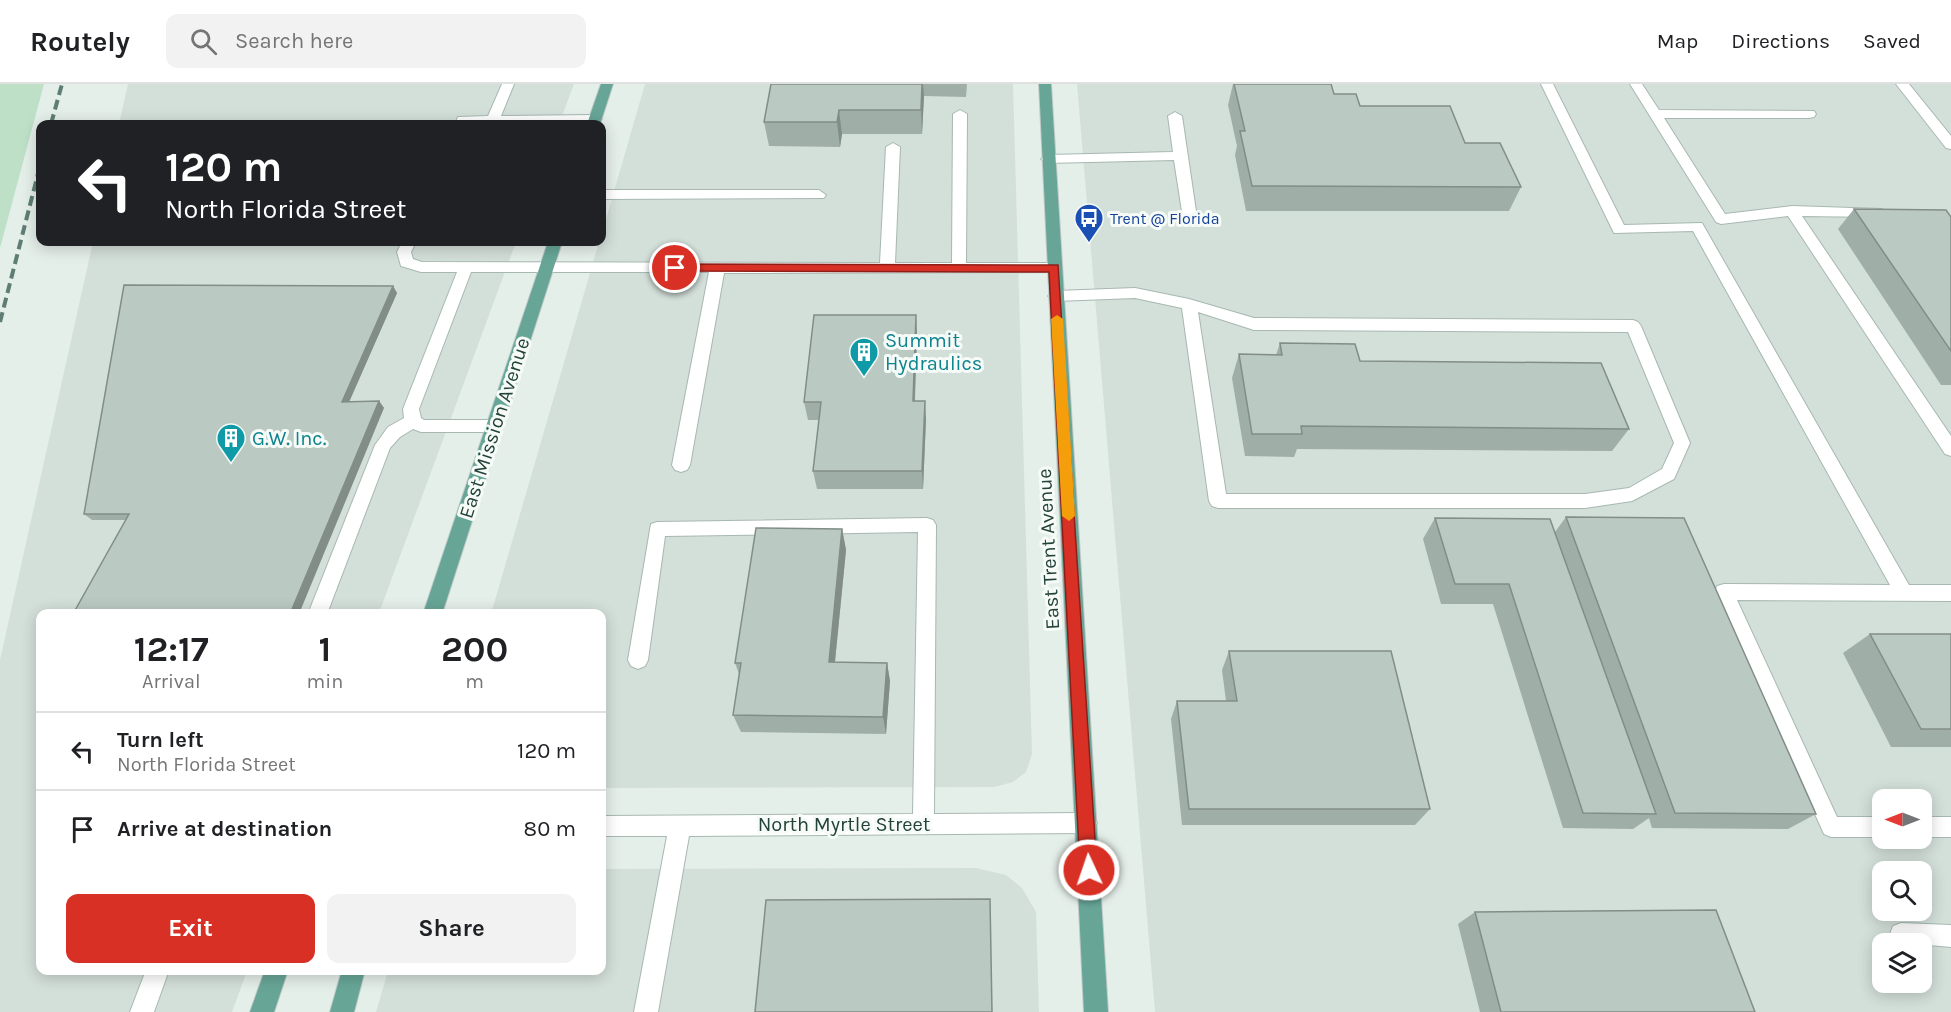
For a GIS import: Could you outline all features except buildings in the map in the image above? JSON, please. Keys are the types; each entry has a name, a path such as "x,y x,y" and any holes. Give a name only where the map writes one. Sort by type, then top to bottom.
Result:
{"main road":[{"path":"595,120 607,84"},
{"name":"East Trent Avenue","path":"1045,84 1096,1012"},
{"name":"East Mission Avenue","path":"434,609 554,246"},
{"path":"262,1012 275,975"},
{"path":"342,1012 353,975"}],"street":[{"path":"463,120 493,120 508,84"},
{"path":"1547,84 1619,230 1697,226 1721,219 1792,211 1892,212"},
{"path":"1635,84 1721,219"},
{"path":"1902,84 1951,145"},
{"path":"959,268 960,114"},
{"path":"1654,114 1809,114"},
{"path":"1175,116 1190,218"},
{"path":"887,268 893,147"},
{"path":"1048,159 1180,156"},
{"path":"606,195 819,195"},
{"path":"1792,211 1951,449"},
{"path":"1697,226 1904,593"},
{"path":"407,246 404,252 406,262 421,267 1054,268"},
{"path":"466,267 411,409 413,421 421,426 494,426"},
{"path":"681,465 717,268"},
{"path":"1056,296 1135,294 1189,304 1254,324 1633,326 1682,443 1668,474 1632,494 1585,501 1218,501 1189,304"},
{"path":"319,609 383,446 394,432 413,421"},
{"path":"638,660 657,529 927,525 923,824"},
{"path":"1872,827 1831,827 1724,592 1951,593"},
{"name":"North Myrtle Street","path":"606,826 1086,823"},
{"path":"646,1012 680,825"},
{"path":"1932,827 1951,827"},
{"path":"1932,935 1951,936"},
{"path":"142,1012 156,975"}],"shaded area":[{"path":"128,84 574,84 560,120 120,120"},
{"path":"645,84 1013,84 1032,754 1026,772 1013,782 994,787 606,788 606,609 492,609 598,246 606,246 606,219"},
{"path":"1077,84 1951,84 1951,1012 1155,1012"},
{"path":"92,246 515,246 380,609 36,609 36,975 246,975 232,1012 0,1012 0,660"},
{"path":"976,868 1006,875 1022,888 1036,912 1039,1012 376,1012 387,975 606,975 606,869"}],"green space":[{"path":"0,84 44,84 0,248"}],"railway":[{"path":"52,120 62,84"},
{"path":"0,322 36,182"}],"slow traffic":[{"path":"1057,319 1069,516"}],"place":[{"name":"Trent @ Florida","path":"1089,244"},
{"name":"Summit Hydraulics","path":"864,378"},
{"name":"G.W. Inc.","path":"231,464"}],"route":[{"path":"675,268 1054,268 1089,870"}]}
